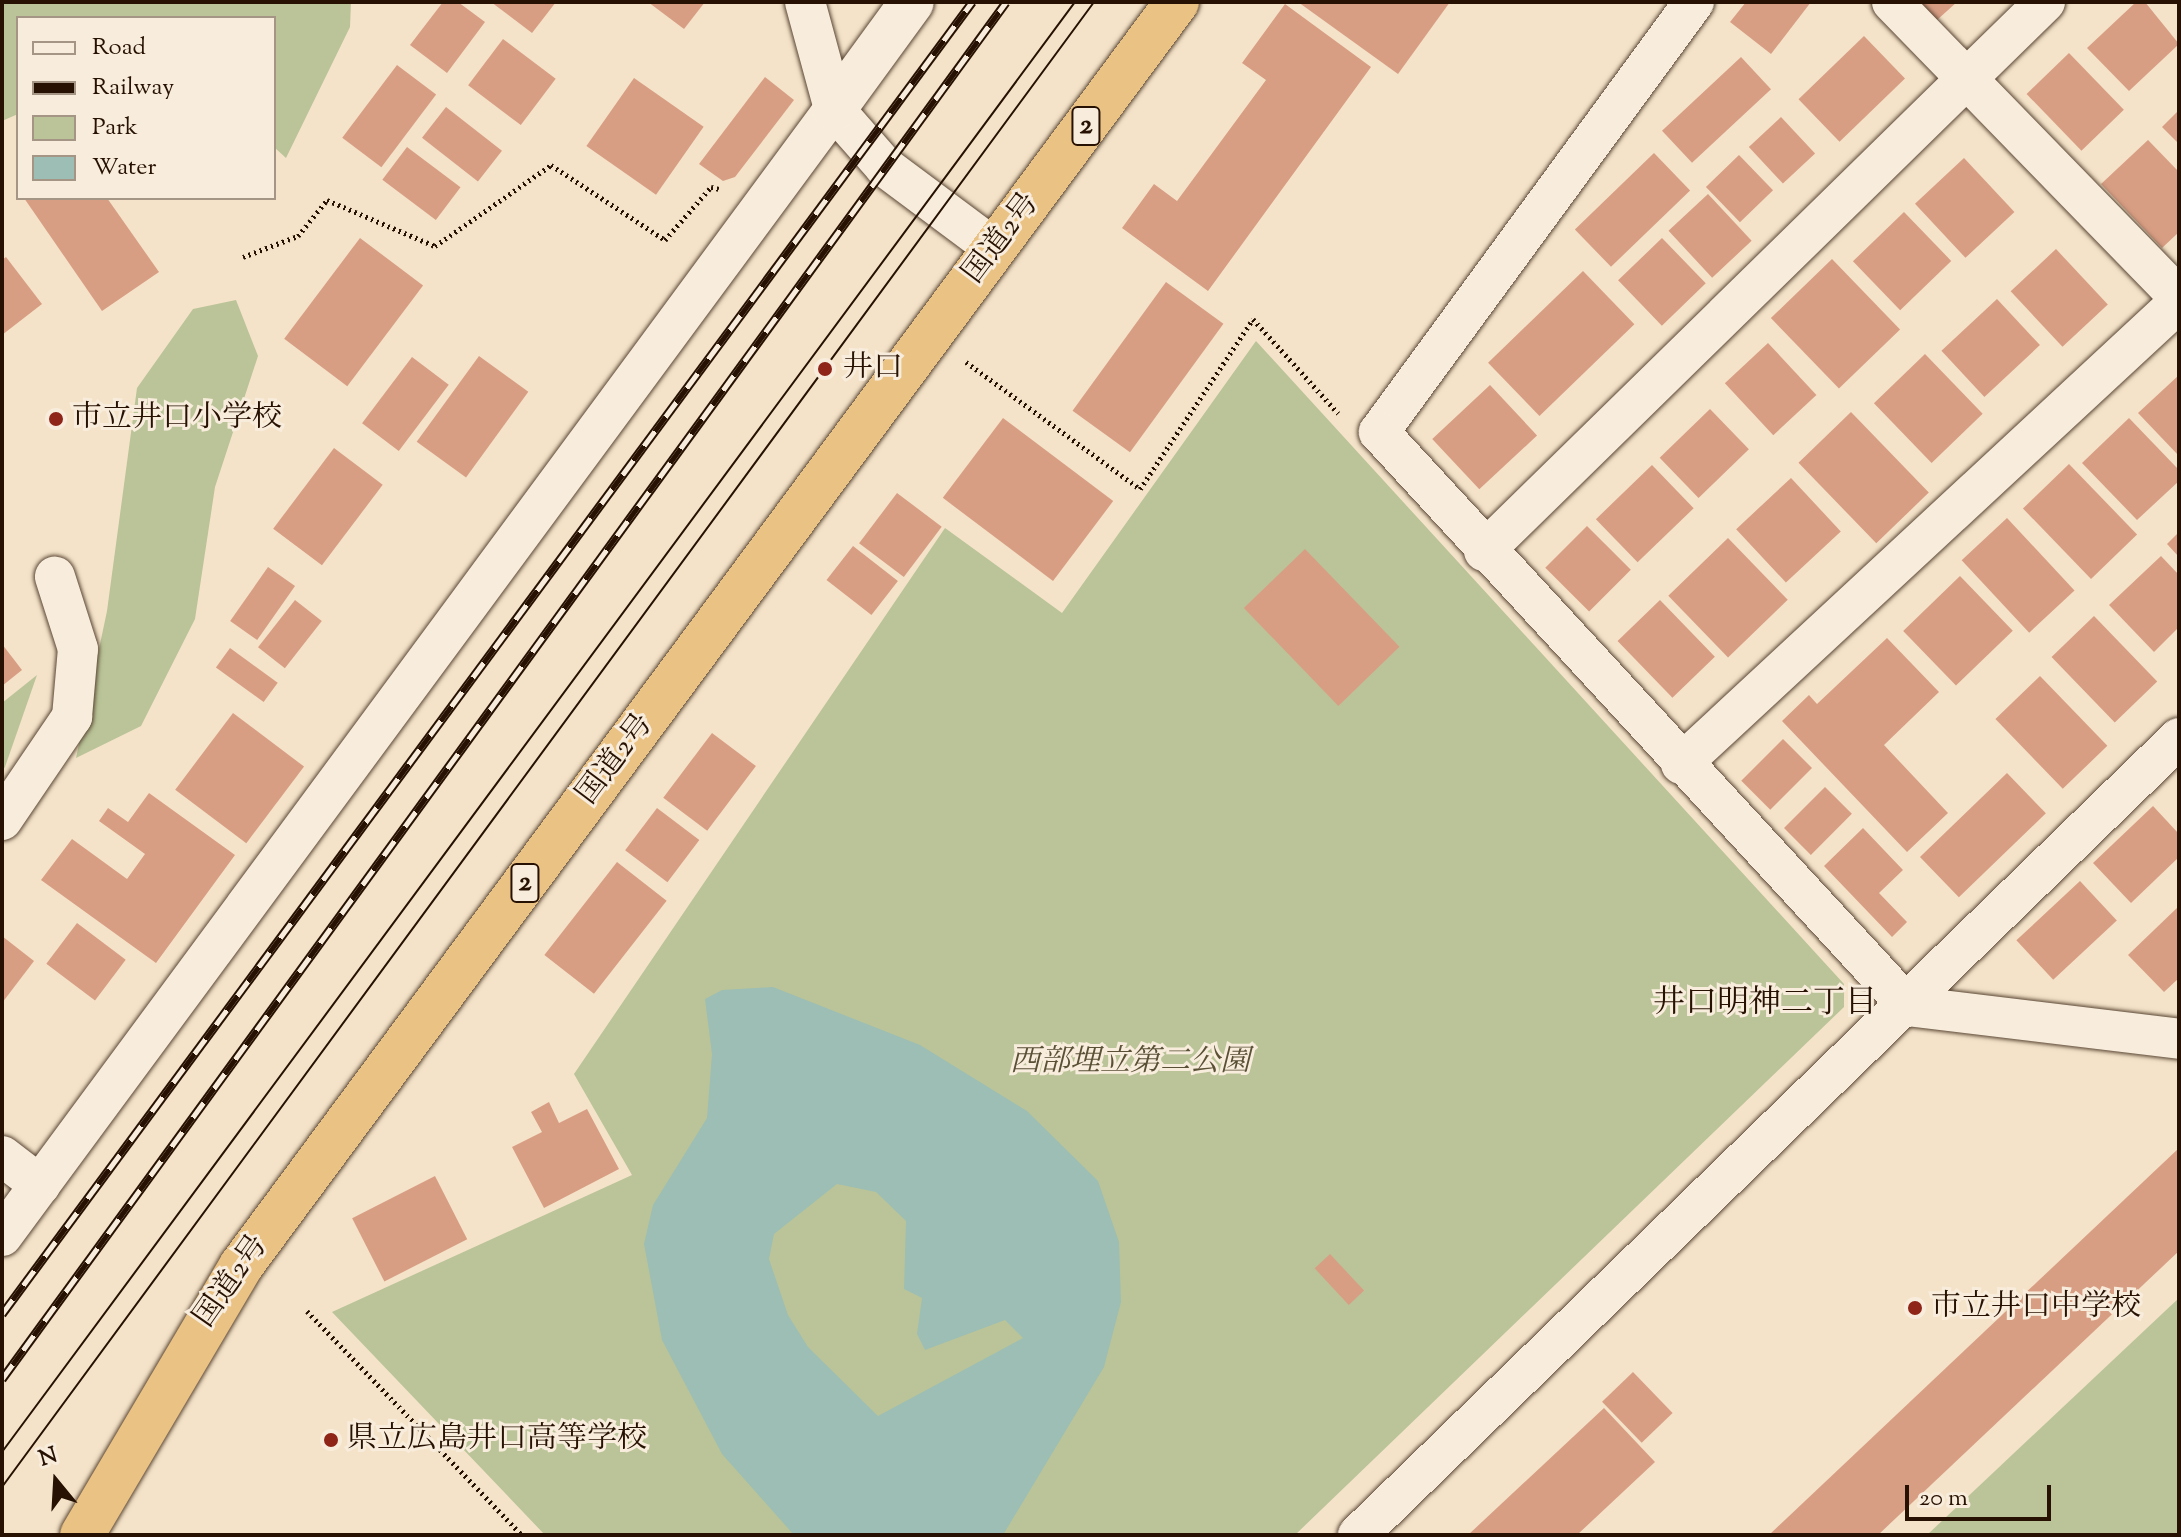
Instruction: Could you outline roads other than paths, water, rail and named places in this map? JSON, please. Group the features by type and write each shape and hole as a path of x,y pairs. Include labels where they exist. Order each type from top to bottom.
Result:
{"highway":[{"name":"国道2号","path":"82,1535 127,1461 176,1366 241,1266 1177,2"}],"street":[{"path":"805,2 834,109 885,167 995,249"},
{"path":"2,1236 912,2"},
{"path":"1694,2 1379,432 1484,551 1908,1006 2179,1039"},
{"path":"1681,764 2179,299 1892,2"},
{"path":"1484,551 2045,2"},
{"path":"2,820 72,717 78,649 55,577"},
{"path":"1358,1535 1908,1006 2179,738"},
{"path":"2,1156 40,1185"},
{"path":"89,1535 127,1461"}],"water":[{"path":"773,987 920,1045 1027,1111 1098,1181 1119,1242 1121,1302 1104,1367 1003,1535 794,1535 722,1454 662,1340 644,1244 653,1205 707,1118 712,1054 705,999 722,990","holes":["837,1184 876,1192 906,1221 904,1289 922,1298 917,1334 925,1350 1005,1320 1023,1338 878,1416 808,1347 788,1315 769,1259 774,1234"]}],"tram line":[{"path":"2,1452 1075,2"},
{"path":"2,1487 1094,2"}],"railway":[{"path":"2,1314 972,2"},
{"path":"2,1379 1006,2"}],"place":[{"name":"井口","path":"825,369"},
{"name":"市立井口小学校","path":"56,419"},
{"name":"市立井口中学校","path":"1915,1308"},
{"name":"県立広島井口高等学校","path":"331,1440"}],"district":[{"name":"井口明神二丁目","path":"1765,1004"}],"park label":[{"name":"西部埋立第二公園","path":"1130,1063"}]}
